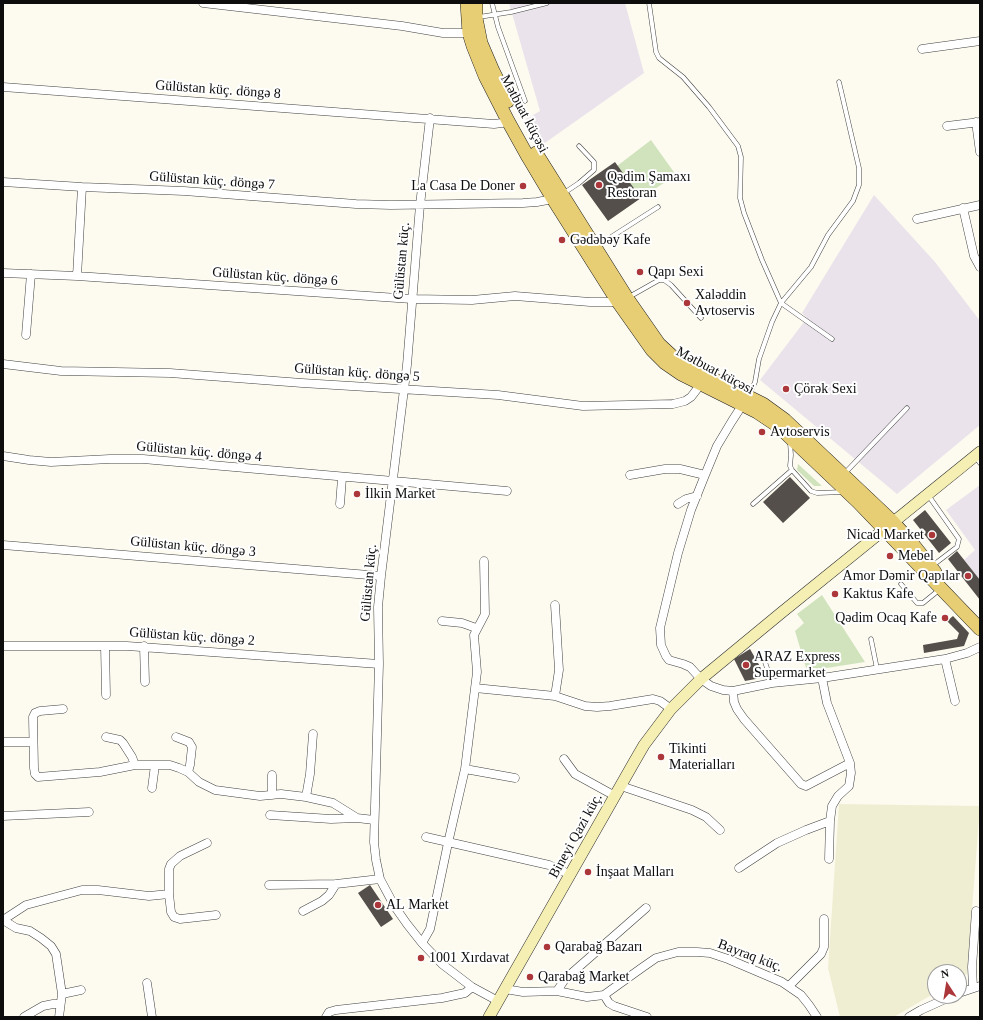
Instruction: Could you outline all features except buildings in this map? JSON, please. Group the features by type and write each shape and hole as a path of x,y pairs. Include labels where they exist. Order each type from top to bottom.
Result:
{"main road":[{"name":"Mətbuat küçəsi","path":"466,3 474,32 481,43 512,119 536,153 557,196 652,350 665,363 701,384 745,400 763,404 785,420 844,474 940,589 980,628"},
{"name":"Mətbuat küçəsi","path":"474,32 476,3"},
{"name":"Mətbuat küçəsi","path":"622,300 659,344 672,356 745,400 788,435 847,492 888,526 931,567 980,628"},
{"name":"Bineyi Qazi küç.","path":"489,1017 644,745 671,709 701,679 888,526 978,457"}],"street":[{"path":"203,3 402,26 443,33 474,32"},
{"path":"922,49 980,41"},
{"name":"Gülüstan küç. döngə 8","path":"3,87 494,124 512,119"},
{"name":"Gülüstan küç.","path":"430,118 420,205 404,389 378,607 379,664 374,820 376,860 380,879 395,907 422,943 442,964 472,987 498,1002"},
{"path":"947,126 978,122 980,152"},
{"name":"Gülüstan küç. döngə 7","path":"3,182 184,191 356,204 420,205 537,202 557,196"},
{"path":"77,276 82,187"},
{"path":"917,219 980,205"},
{"path":"963,208 974,256 980,266"},
{"name":"Gülüstan küç. döngə 6","path":"3,273 77,276 412,299 472,300 515,296 545,299 622,300"},
{"path":"26,334 31,274"},
{"name":"Gülüstan küç. döngə 5","path":"3,364 61,371 170,373 498,395 583,406 673,404 685,401 692,397 701,384"},
{"path":"745,400 717,446 697,496 678,553 662,614 659,634 661,645 666,656 670,660 690,667 701,679 711,686 723,690 733,691 945,659 968,653 980,647"},
{"name":"Gülüstan küç. döngə 4","path":"3,456 51,462 110,459 144,460 507,491"},
{"path":"630,475 665,469 680,469 705,475"},
{"path":"340,504 342,478"},
{"path":"678,504 686,498 697,496"},
{"name":"Gülüstan küç. döngə 3","path":"3,545 381,576"},
{"path":"422,943 430,930 465,769 477,672 474,641 476,628 485,614 484,561"},
{"path":"555,606 559,670 555,696"},
{"path":"442,621 462,623 476,628"},
{"name":"Gülüstan küç. döngə 2","path":"3,646 144,646 379,664"},
{"path":"105,646 106,695"},
{"path":"144,646 144,682"},
{"path":"945,659 955,701"},
{"path":"822,678 826,702 850,763 851,774 849,786 834,801 832,806 829,859"},
{"path":"475,688 555,696 585,706 597,707 653,699 660,701 671,709"},
{"path":"733,691 734,702 744,719 801,784 806,786 850,763"},
{"path":"63,709 40,711 35,713 33,717 34,768 35,774 38,776 100,772 135,765 170,766 188,772 199,782 215,790 260,796 291,794 306,796 333,803 357,818"},
{"path":"306,796 310,774 313,734"},
{"path":"106,737 123,742 135,765"},
{"path":"176,737 190,742 192,747 188,772"},
{"path":"3,742 33,742"},
{"path":"564,759 575,774 618,791 692,810 706,817 720,830"},
{"path":"152,788 155,765"},
{"path":"465,769 515,778"},
{"path":"272,775 272,795"},
{"path":"3,816 89,812"},
{"path":"270,815 374,820"},
{"path":"739,868 777,843 830,821"},
{"path":"426,837 549,865 571,875"},
{"path":"207,843 180,856 171,864 169,869 171,912 174,917 180,919 216,915"},
{"path":"270,885 336,884 380,879"},
{"path":"303,911 322,901 329,895 336,884"},
{"path":"58,1017 62,994 56,954 51,946 30,931 16,928 3,920 26,905 82,890 98,890 149,896 169,894"},
{"path":"557,991 564,979 646,908"},
{"path":"976,911 972,967 976,987"},
{"path":"789,986 821,954 824,947 824,919"},
{"name":"Bayraq küç.","path":"604,995 656,958 678,952 710,953 728,959 789,986 801,995 817,1017"},
{"path":"147,983 152,1017"},
{"path":"326,1017 329,1012 336,1010 442,998 465,993 472,987"},
{"path":"505,989 523,992 557,991 587,997 604,995 614,1006 647,1017"},
{"path":"62,994 81,990"},
{"path":"24,1017 43,1006 60,1004"},
{"path":"909,1017 934,1004"}],"lane":[{"path":"492,3 498,28 524,101"},
{"path":"476,18 547,3"},
{"path":"649,3 656,52 659,58 683,77 709,107 738,146 741,157 740,198 744,214 781,303 832,339"},
{"path":"745,400 755,382 759,359 772,322 781,303 811,267 828,235 853,201 859,185 859,168 839,82"},
{"path":"557,196 579,183 594,170 594,162 579,146"},
{"path":"591,250 658,207"},
{"path":"622,300 659,280 664,280 671,285 701,318"},
{"path":"844,474 907,408"},
{"path":"788,435 791,449 790,466 811,491 817,493 847,492"},
{"path":"753,504 792,470"},
{"path":"928,494 959,539 957,546 931,567"},
{"path":"901,584 917,603 923,603 940,589"},
{"path":"871,639 877,670"},
{"path":"765,662 772,684"}],"shaded area":[{"path":"509,3 625,3 644,73 542,145 526,119 540,111"},
{"path":"874,195 935,262 980,321 980,425 897,494 760,380 807,318 802,313"},
{"path":"980,485 980,580 964,560 975,550 946,510"},
{"path":"839,804 980,806 967,974 967,964 927,964 927,998 894,1017 840,1017 828,968"}],"green space":[{"path":"651,140 676,175 641,198 617,166"},
{"path":"798,464 822,486 814,486 797,470"},
{"path":"822,595 865,662 807,671 795,631 804,623 797,614"}],"place":[{"name":"Qədim Şamaxı Restoran","path":"599,185"},
{"name":"La Casa De Doner","path":"523,186"},
{"name":"Gədəbəy Kafe","path":"562,240"},
{"name":"Qapı Sexi","path":"640,272"},
{"name":"Xaləddin Avtoservis","path":"687,303"},
{"name":"Çörək Sexi","path":"786,389"},
{"name":"Avtoservis","path":"762,432"},
{"name":"İlkin Market","path":"357,494"},
{"name":"Nicad Market","path":"932,535"},
{"name":"Mebel","path":"890,556"},
{"name":"Amor Dəmir Qapılar","path":"968,576"},
{"name":"Kaktus Kafe","path":"835,594"},
{"name":"Qədim Ocaq Kafe","path":"945,618"},
{"name":"ARAZ Express Supermarket","path":"746,665"},
{"name":"Tikinti Materialları","path":"661,757"},
{"name":"İnşaat Malları","path":"588,872"},
{"name":"AL Market","path":"378,905"},
{"name":"Qarabağ Bazarı","path":"547,947"},
{"name":"1001 Xırdavat","path":"421,958"},
{"name":"Qarabağ Market","path":"530,977"}]}
